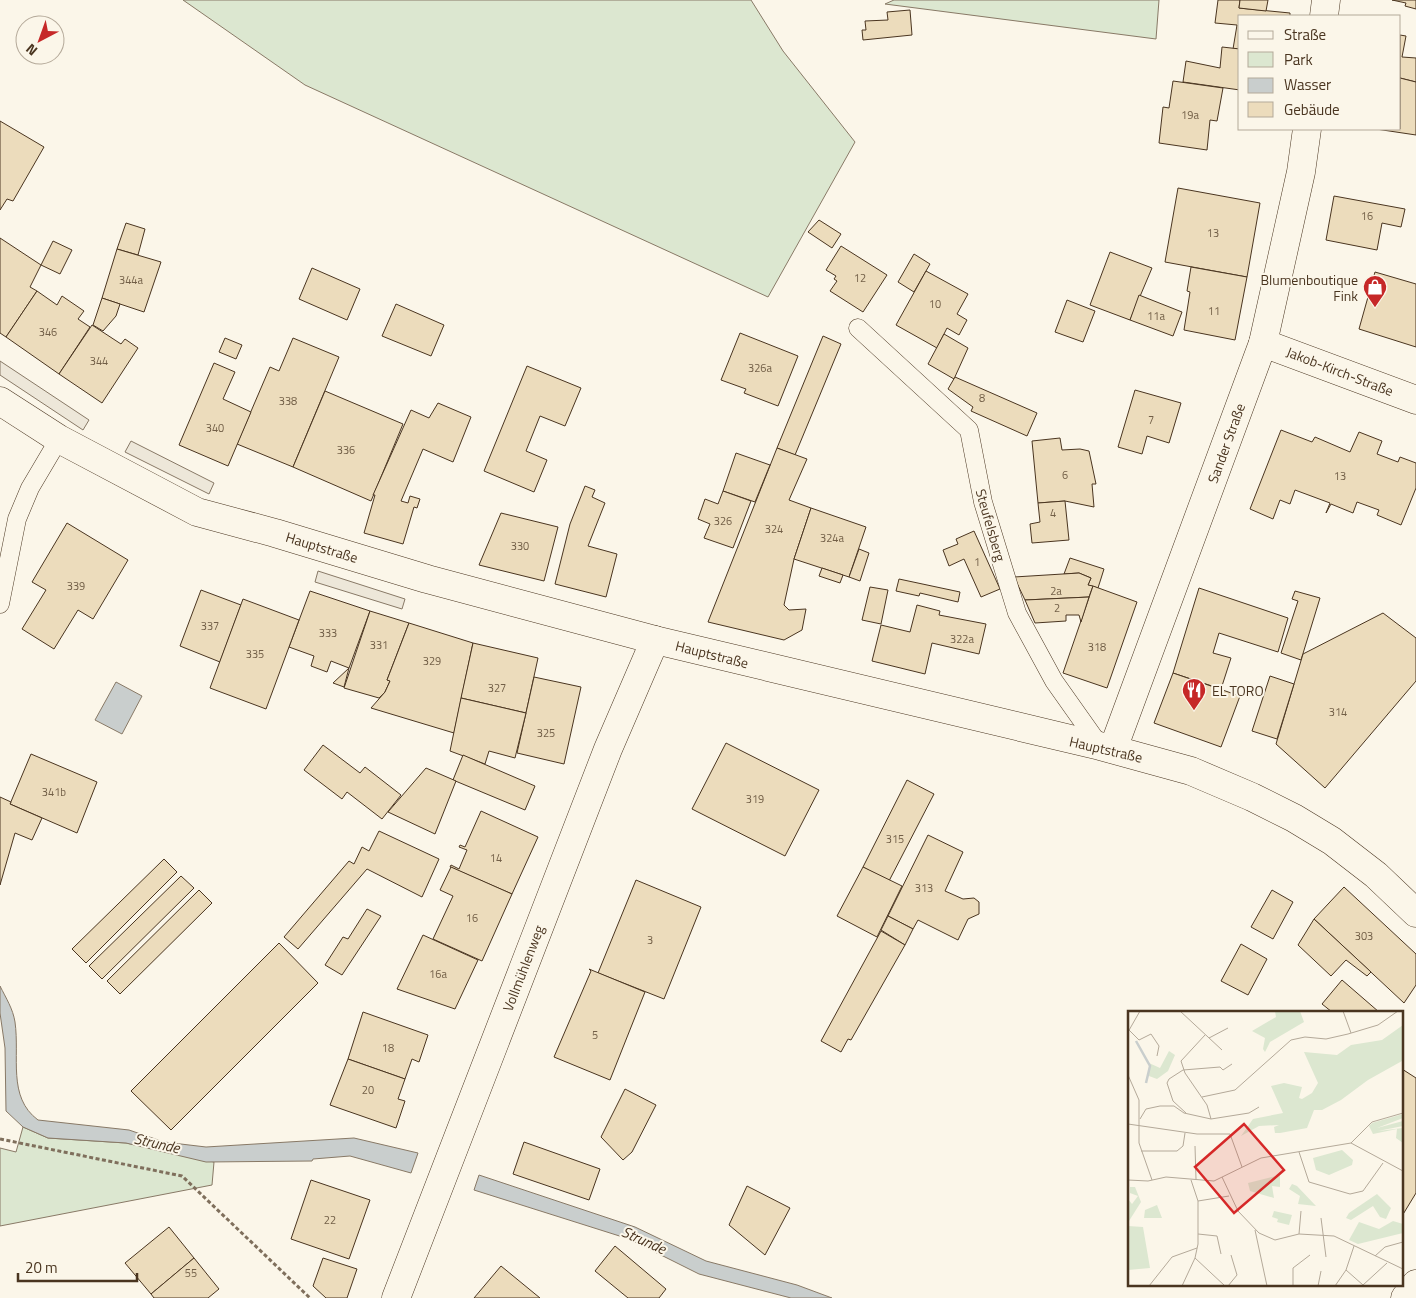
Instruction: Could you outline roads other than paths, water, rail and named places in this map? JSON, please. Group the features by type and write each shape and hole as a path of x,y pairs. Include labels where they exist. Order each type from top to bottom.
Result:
{"main road":[{"path":"1324,15 1326,0"},
{"name":"Sander Straße","path":"1106,747 1263,343 1301,172 1307,130"},
{"name":"Jakob-Kirch-Straße","path":"1263,343 1416,400"},
{"name":"Hauptstraße","path":"0,401 59,439 197,512 276,533 426,579 655,640 1106,747 1190,771 1294,818 1332,841 1376,875 1416,913"},
{"name":"Vollmühlenweg","path":"396,1298 608,748 655,640"},
{"path":"1405,1298 1416,1284"}],"lane":[{"name":"Steufelsberg","path":"858,328 969,430 983,502 1017,613 1054,681 1106,747"},
{"path":"0,604 17,519 30,488 59,439"}],"water":[{"path":"116,682 142,696 122,734 95,720"},
{"name":"Strunde","path":"0,986 11,1008 15,1022 18,1088 28,1111 38,1120 129,1130 164,1142 206,1147 354,1138 418,1153 411,1173 350,1156 313,1159 312,1161 206,1162 126,1143 48,1138 23,1127 6,1111 5,1048 0,1013"},
{"name":"Strunde","path":"479,1175 635,1227 706,1261 797,1285 832,1298 791,1298 699,1274 629,1239 474,1190"}],"place":[{"name":"Blumenboutique Fink","path":"1375,308"},
{"name":"EL TORO","path":"1194,711"}]}
